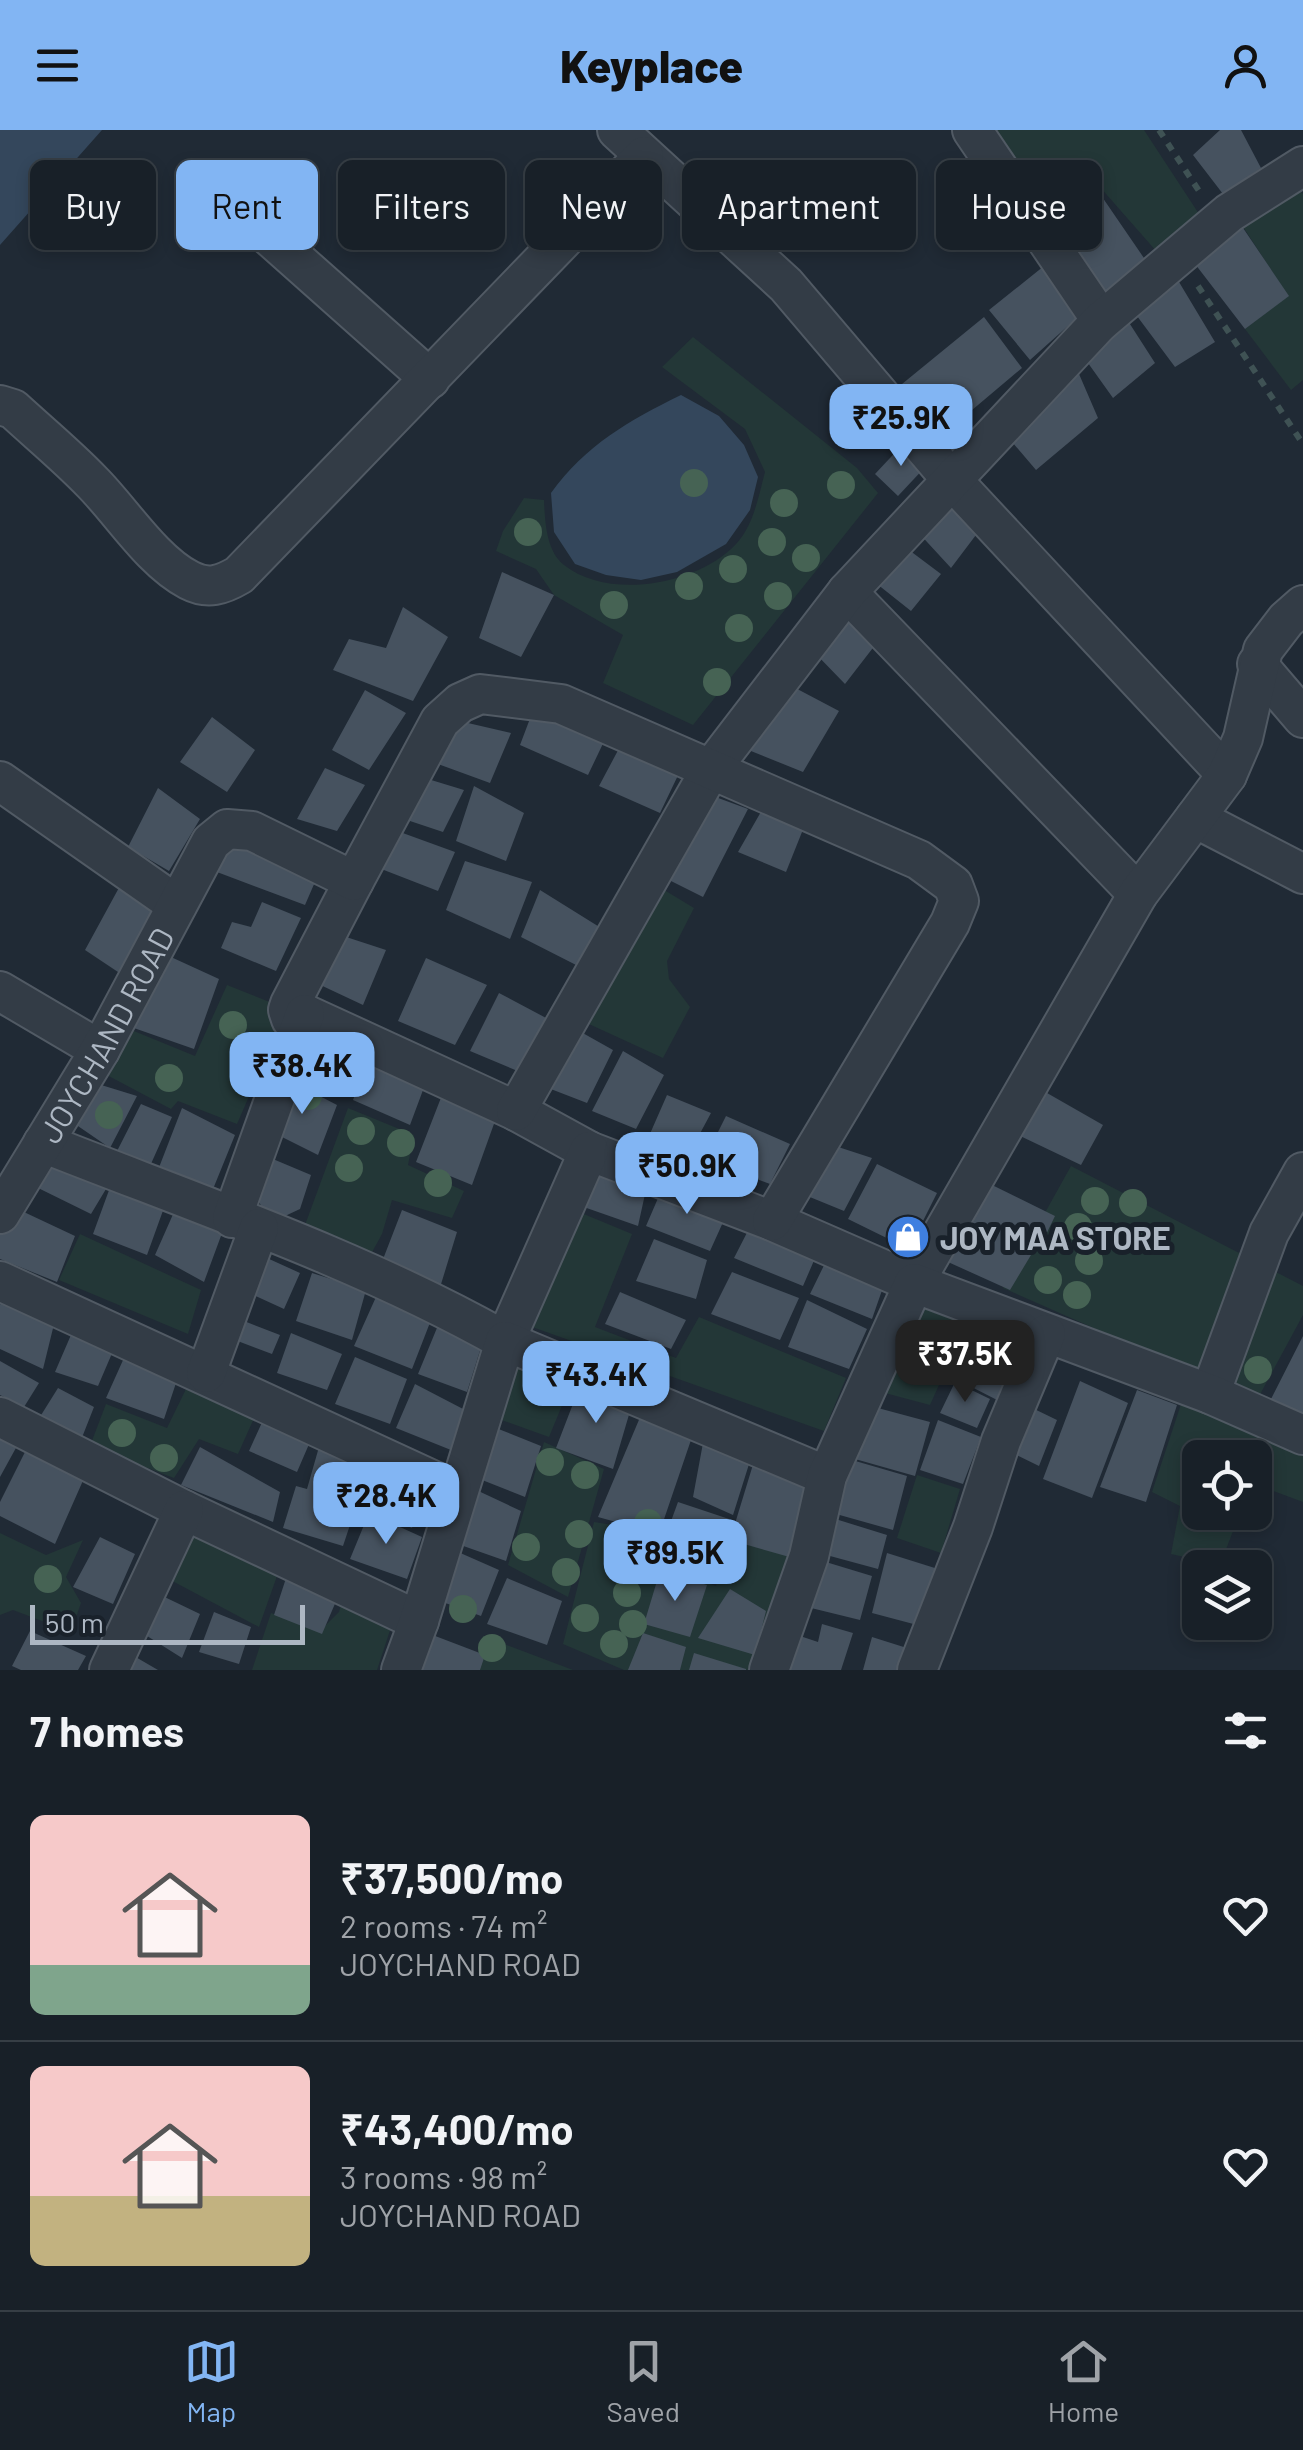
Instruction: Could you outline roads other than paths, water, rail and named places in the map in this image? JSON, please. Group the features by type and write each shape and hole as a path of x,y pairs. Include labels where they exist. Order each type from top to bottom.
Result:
{"street":[{"path":"617,130 786,285 951,480 1227,775"},
{"path":"972,130 1099,324"},
{"path":"0,405 13,409 92,481 165,562 190,580 210,586 226,583 430,379 644,156"},
{"path":"516,1111 711,769 847,592 1099,324 1219,222 1303,166"},
{"path":"286,250 430,379"},
{"path":"847,592 1138,894"},
{"path":"769,1670 808,1556 827,1476 914,1282 1138,894 1227,775 1251,708 1257,664 1274,634 1303,605"},
{"path":"1257,664 1303,718"},
{"path":"772,1221 950,923 960,900 953,885 919,860 561,704 480,694 460,703 440,721 288,1010 516,1111 589,1151 772,1221 1046,1334 1210,1394 1303,1436"},
{"path":"0,781 177,905"},
{"path":"1195,818 1303,874"},
{"name":"JOYCHAND ROAD","path":"0,1214 100,1050 212,842 227,829 252,830 354,881"},
{"path":"0,991 100,1050"},
{"path":"206,1373 298,1017"},
{"path":"43,1143 445,1307 504,1341 827,1476"},
{"path":"401,1670 504,1341 589,1151"},
{"path":"1210,1394 1269,1233 1303,1172"},
{"path":"0,1281 456,1491"},
{"path":"917,1670 1001,1441 1046,1334"},
{"path":"0,1417 184,1510 419,1621"},
{"path":"109,1670 184,1510"}],"water":[{"path":"0,130 102,130 75,160 30,160 30,211 0,245"},
{"path":"681,395 719,416 744,445 758,477 750,510 726,544 677,572 641,580 606,575 575,564 554,532 551,493 579,461 609,436"}],"place":[{"name":"JOY MAA STORE","path":"908,1237"}]}
